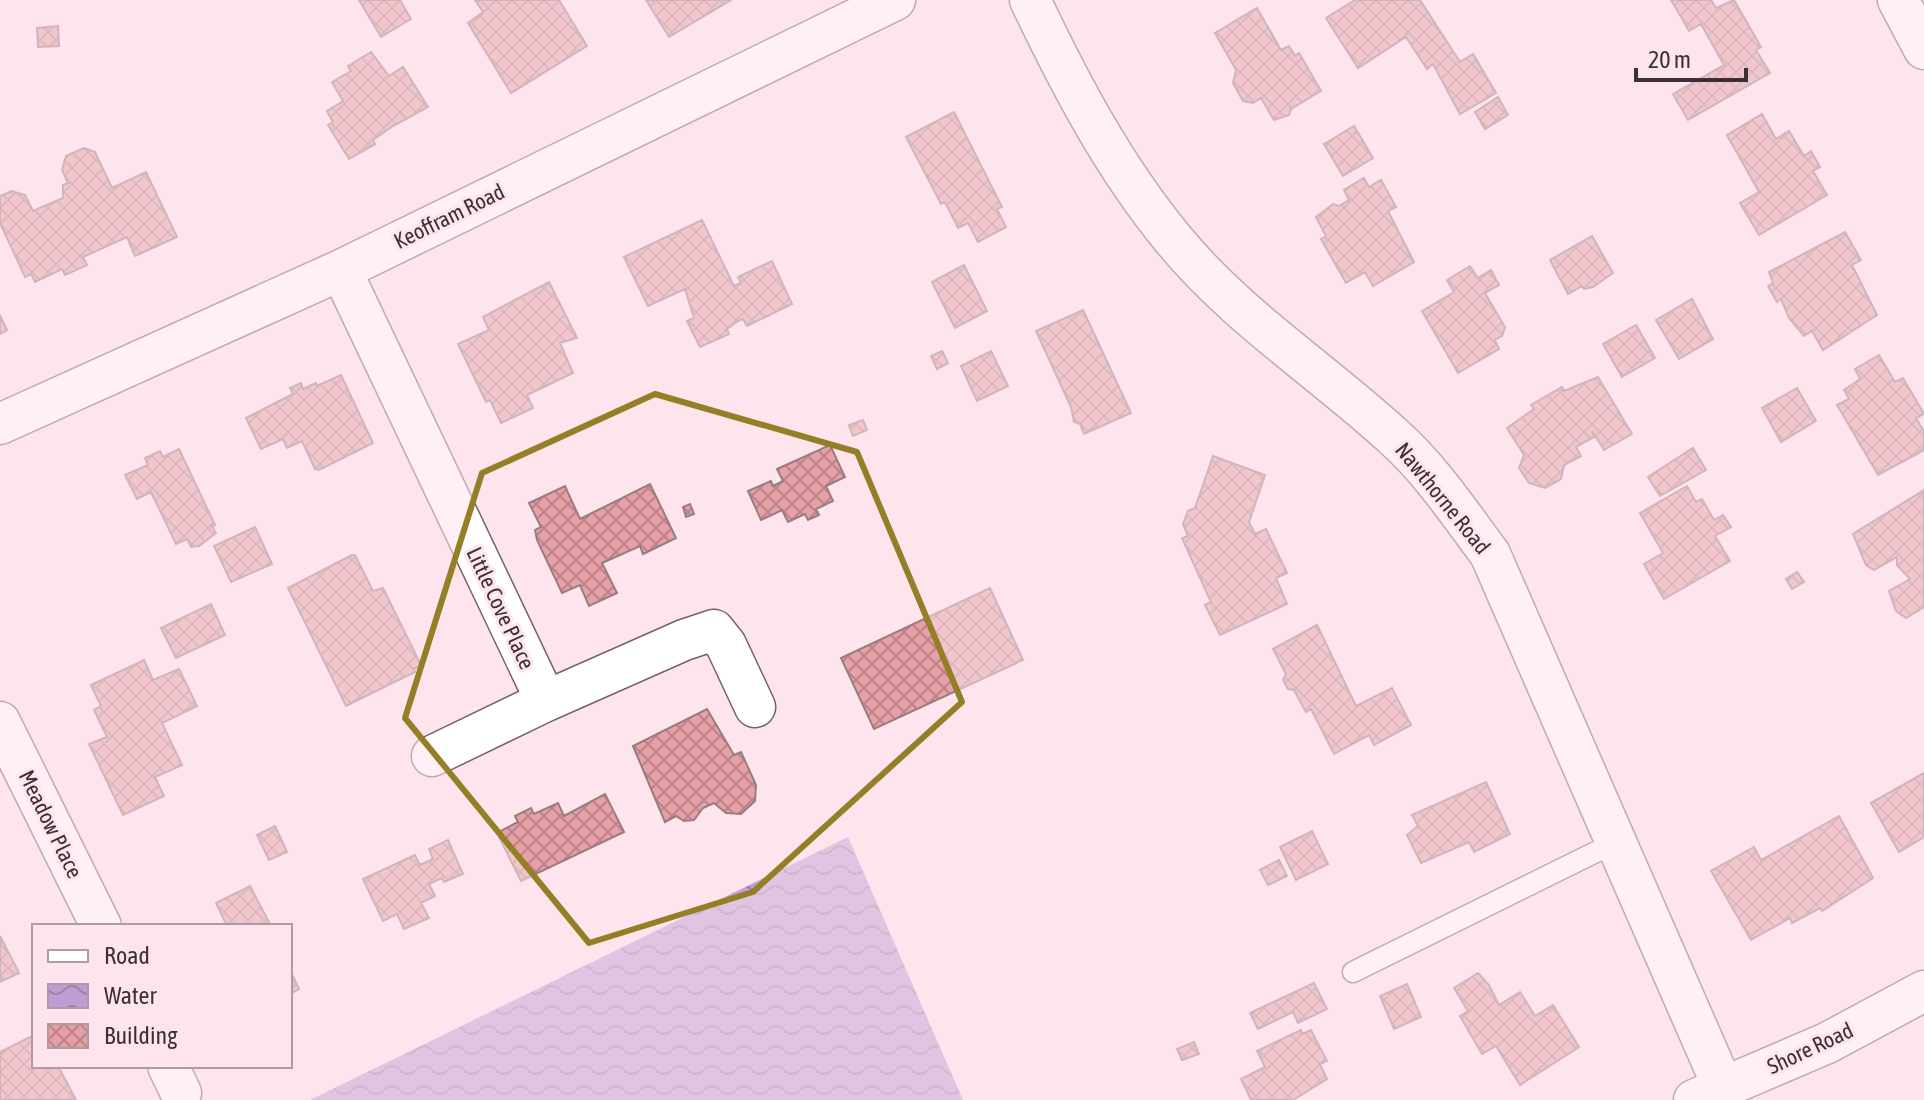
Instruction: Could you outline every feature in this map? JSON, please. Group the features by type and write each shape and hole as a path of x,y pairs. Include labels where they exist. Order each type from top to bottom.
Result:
{"street":[{"name":"Keoffram Road","path":"0,424 341,270 895,0"},
{"name":"Nawthorne Road","path":"1030,0 1076,95 1126,175 1173,240 1228,297 1396,438 1449,499 1490,554 1514,602 1614,843 1708,1093"},
{"path":"1898,0 1924,49"},
{"name":"Little Cove Place","path":"341,270 546,701"},
{"path":"432,756 546,701 684,640 714,630 726,645 755,707"},
{"name":"Meadow Place","path":"0,722 100,924"},
{"name":"Shore Road","path":"1708,1093 1827,1043 1924,991"}],"lane":[{"path":"1353,972 1614,843"}],"highlighted area":[{"path":"655,394 857,452 962,702 753,892 589,943 405,718 482,473"}],"water":[{"path":"848,837 963,1100 310,1100"}],"building":[{"path":"359,0 400,0 411,19 381,37"},
{"path":"475,0 559,0 587,46 511,93 468,23 483,12"},
{"path":"646,0 731,0 669,37"},
{"path":"1355,0 1420,0 1460,62 1473,54 1496,93 1460,114 1433,64 1427,69 1406,37 1358,68 1326,18"},
{"path":"1671,0 1711,0 1716,8 1734,0 1761,47 1756,50 1770,73 1688,120 1673,94 1724,65 1701,24 1689,31"},
{"path":"1257,8 1281,50 1289,46 1295,56 1299,53 1321,91 1291,109 1289,115 1274,120 1261,98 1253,103 1243,101 1233,83 1236,70 1215,33"},
{"path":"58,26 59,46 38,47 37,28"},
{"path":"371,52 389,76 403,67 428,107 393,126 373,140 375,144 349,159 328,125 333,122 327,111 343,101 332,82 351,71 348,66"},
{"path":"1498,97 1508,115 1485,129 1475,112"},
{"path":"954,112 1002,207 997,209 1006,227 978,242 968,223 958,228 945,202 941,204 906,137"},
{"path":"1762,114 1776,139 1789,131 1804,156 1811,151 1820,167 1813,171 1827,195 1759,235 1740,203 1759,192 1727,135"},
{"path":"1354,126 1373,158 1343,176 1324,144"},
{"path":"84,148 95,152 112,188 146,172 177,237 135,256 127,237 83,257 87,265 65,275 62,269 35,282 31,274 25,277 0,223 0,196 12,191 25,195 33,211 63,198 63,185 68,183 62,170 66,156"},
{"path":"1364,178 1369,187 1381,180 1396,207 1388,211 1414,262 1373,286 1365,272 1346,283 1321,239 1326,236 1316,217 1333,204 1339,206 1349,200 1344,190"},
{"path":"702,220 734,286 741,283 738,277 772,261 792,304 747,326 743,319 738,321 727,329 729,334 700,347 687,321 694,318 685,289 648,306 624,257"},
{"path":"1845,232 1861,260 1852,265 1877,315 1823,350 1812,331 1804,336 1789,318 1781,299 1777,302 1768,286 1773,283 1769,272"},
{"path":"1592,236 1613,273 1593,287 1584,289 1582,286 1568,294 1550,260"},
{"path":"964,265 987,311 955,328 932,282"},
{"path":"1470,266 1478,278 1491,270 1499,285 1485,293 1505,327 1502,336 1495,340 1499,349 1458,373 1422,311 1454,292 1447,280"},
{"path":"549,282 577,338 560,343 573,373 527,395 533,408 501,423 490,400 486,402 458,344 489,330 483,317"},
{"path":"1692,299 1713,339 1679,359 1656,320"},
{"path":"1083,310 1131,413 1084,434 1080,424 1074,422 1071,407 1036,331"},
{"path":"0,315 7,330 0,334"},
{"path":"1636,325 1655,358 1622,377 1603,344"},
{"path":"942,351 948,363 937,369 931,356"},
{"path":"991,351 1008,386 977,401 961,366"},
{"path":"1879,355 1895,382 1903,378 1924,414 1916,418 1924,432 1924,450 1878,475 1837,405 1849,399 1844,390 1860,379 1855,369"},
{"path":"341,375 373,443 319,470 315,469 302,441 287,448 283,439 261,449 246,418 293,394 290,388 301,383 303,389"},
{"path":"1598,377 1632,434 1604,450 1592,431 1594,437 1576,447 1581,456 1564,465 1561,479 1545,488 1529,483 1519,468 1524,455 1507,428 1534,409 1531,405 1562,387 1564,391"},
{"path":"1797,388 1816,421 1781,442 1762,408"},
{"path":"863,420 867,430 853,436 849,425"},
{"path":"830,445 845,477 826,486 833,501 816,509 819,515 808,520 805,514 788,522 782,510 761,520 748,491 771,481 773,486 783,481 777,469"},
{"path":"1693,448 1706,470 1660,496 1648,477"},
{"path":"179,449 215,525 212,526 216,533 199,546 191,547 187,539 176,544 151,492 137,499 125,475 148,465 145,458 160,451 163,457"},
{"path":"1213,456 1265,475 1249,522 1255,534 1266,529 1287,573 1276,578 1287,604 1220,635 1205,605 1211,602 1182,538 1188,536 1183,524 1188,511 1195,508"},
{"path":"650,484 676,538 643,554 640,546 602,563 617,593 589,606 580,585 562,593 537,540 535,530 541,527 529,503 565,486 580,519"},
{"path":"1687,486 1696,502 1702,499 1714,520 1723,515 1731,527 1715,536 1730,561 1664,599 1644,564 1663,553 1640,513"},
{"path":"1924,490 1924,607 1906,618 1896,611 1889,591 1910,579 1897,565 1897,557 1874,570 1866,565 1853,534"},
{"path":"690,504 694,514 686,517 683,507"},
{"path":"255,527 272,564 231,582 214,546"},
{"path":"355,555 373,591 383,588 421,665 414,669 415,672 346,706 288,588"},
{"path":"1797,572 1804,582 1792,589 1786,579"},
{"path":"990,588 1023,660 874,729 841,658"},
{"path":"211,604 225,635 176,658 161,628"},
{"path":"1317,625 1356,706 1392,688 1411,725 1374,745 1369,735 1334,754 1311,709 1306,712 1294,690 1288,689 1283,680 1286,674 1273,649"},
{"path":"144,660 153,680 179,669 197,706 162,723 182,765 155,777 164,796 123,815 89,744 107,737 94,710 101,706 91,685"},
{"path":"707,709 734,755 741,752 756,785 755,801 741,814 726,813 714,803 703,808 694,820 684,821 676,816 665,822 633,746"},
{"path":"1924,773 1924,837 1899,852 1871,803"},
{"path":"1486,782 1510,834 1474,852 1469,842 1421,863 1407,835 1418,826 1412,815"},
{"path":"605,794 624,832 521,881 497,833 518,822 515,816 531,808 534,814 558,803 564,816"},
{"path":"1839,816 1873,878 1822,911 1820,908 1792,923 1790,918 1751,940 1711,871 1754,847 1761,860"},
{"path":"275,826 287,852 269,860 257,835"},
{"path":"1312,831 1328,864 1296,880 1280,847"},
{"path":"448,840 463,874 429,884 435,896 421,903 429,918 404,929 397,914 383,921 363,879 415,855 420,865 433,859 429,849"},
{"path":"1279,860 1287,876 1268,885 1260,870"},
{"path":"250,886 270,924 226,924 216,903"},
{"path":"0,936 19,973 0,982"},
{"path":"1478,973 1489,985 1499,1005 1520,992 1535,1016 1553,1005 1579,1047 1520,1085 1496,1046 1482,1054 1460,1016 1468,1011 1454,988"},
{"path":"292,974 299,989 292,993"},
{"path":"1314,983 1327,1009 1298,1023 1293,1012 1258,1029 1250,1013"},
{"path":"1407,984 1421,1017 1394,1029 1380,996"},
{"path":"1301,1030 1302,1034 1311,1030 1327,1061 1320,1064 1327,1079 1293,1100 1251,1100 1241,1079 1265,1067 1257,1051"},
{"path":"32,1036 32,1068 59,1068 76,1100 0,1100 0,1052"},
{"path":"1194,1042 1199,1054 1182,1060 1177,1049"}]}
